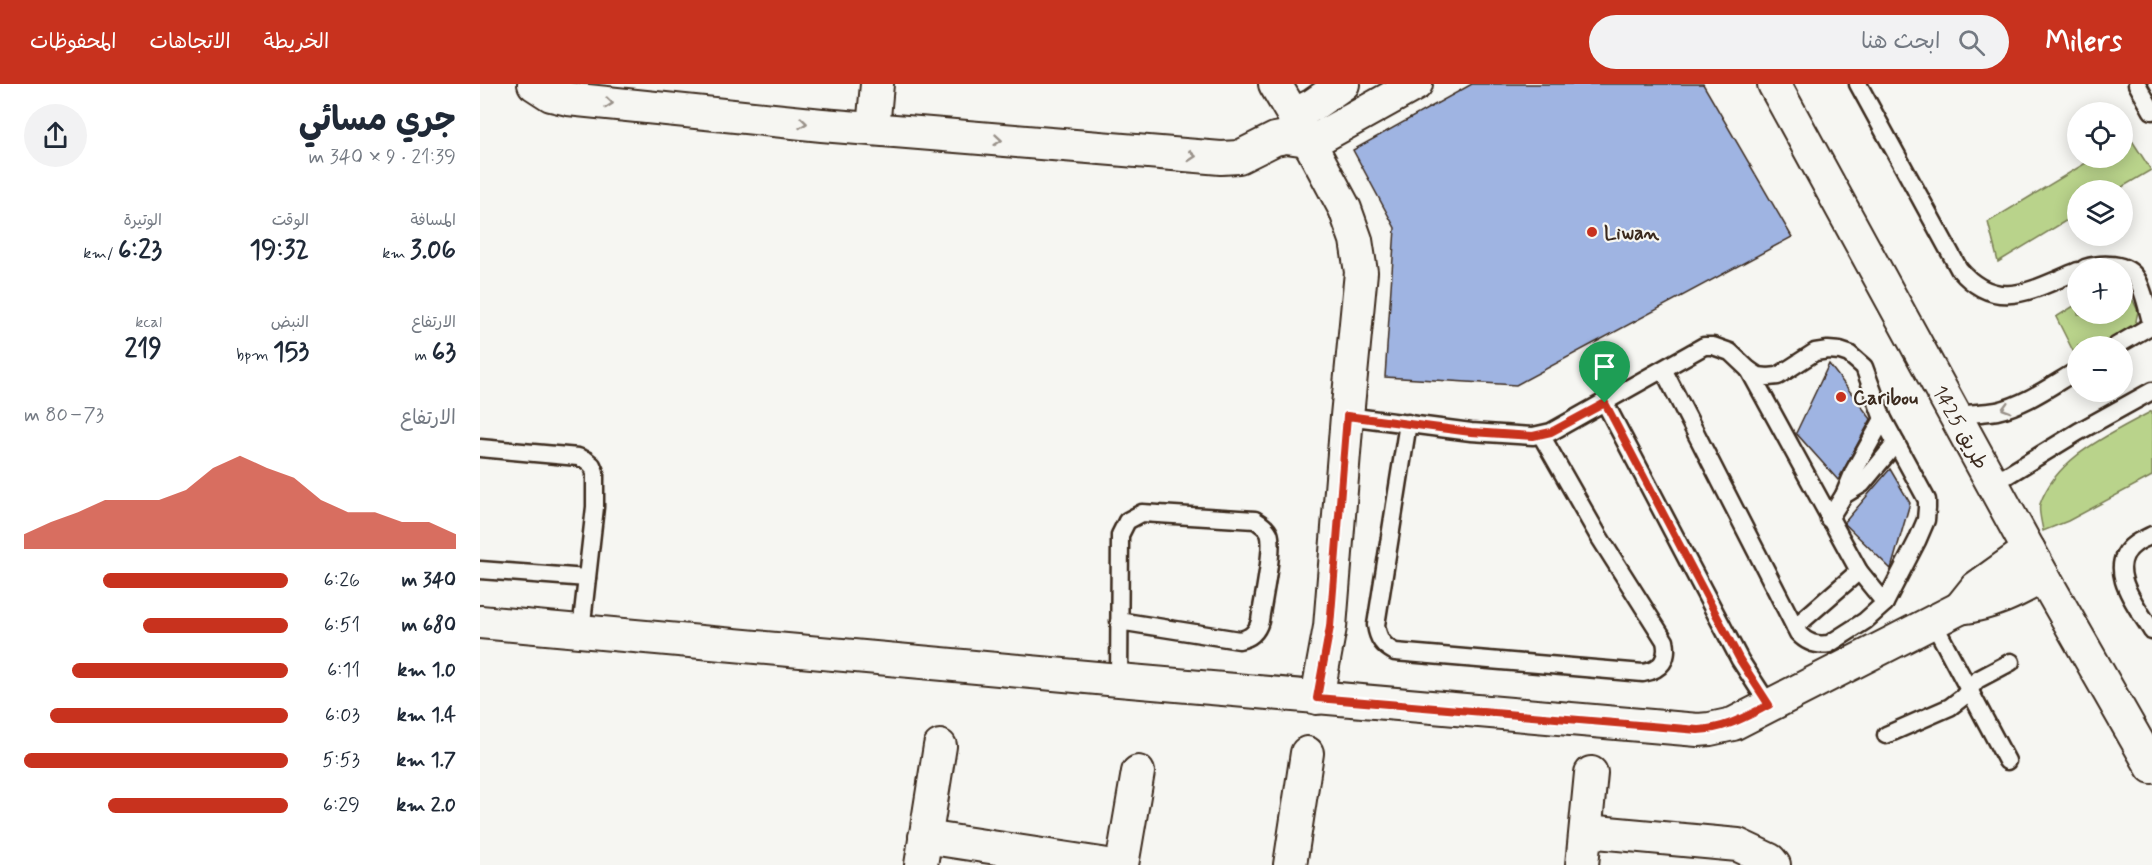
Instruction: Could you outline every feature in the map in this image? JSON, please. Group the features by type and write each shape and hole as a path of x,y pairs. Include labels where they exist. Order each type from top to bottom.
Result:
{"street":[{"path":"534,84 551,95 568,99 873,129 1221,158 1239,157 1275,139 1286,137 1300,128 1313,105 1343,84"},
{"path":"873,129 877,84"},
{"path":"1275,84 1345,209 1356,240 1362,272 1347,416 1330,627 1317,698"},
{"path":"1286,84 1318,84"},
{"path":"1300,128 1319,138 1416,84"},
{"name":"طريق 1425","path":"1774,84 1954,415 2152,767"},
{"path":"480,622 1698,730 1733,724 1947,615 2008,595 2036,563"},
{"path":"940,746 923,851 1108,865"},
{"path":"1290,865 1307,753"},
{"path":"1122,865 1138,772"},
{"path":"1582,865 1591,773"},
{"path":"1586,831 1738,845 1770,860 1774,865"}],"lane":[{"path":"1858,84 1959,269 1970,282 1985,291 2001,295 2017,295 2067,275"},
{"path":"2137,84 2152,111"},
{"path":"2133,275 2137,278 2152,325 2133,336"},
{"path":"1347,416 1471,432 1541,435 1605,403 1663,369 1704,346 1713,346 1730,352 1749,370 1758,375 1778,376 1815,352 1840,351 1857,360 1864,367 1883,419 1927,500 1926,520 1885,603 1865,621 1828,644 1808,642 1798,633 1663,369"},
{"path":"1749,370 1859,571 1885,603"},
{"path":"1954,415 1997,411 2017,405 2067,377"},
{"path":"1994,484 2078,432 2152,391"},
{"path":"1605,403 1740,660 1769,705"},
{"path":"1829,519 1883,419"},
{"path":"1408,423 1376,625 1377,634 1387,648 1395,652 1643,673 1657,669 1666,657 1665,641 1598,536 1541,435"},
{"path":"1844,495 1862,484 1896,443"},
{"path":"480,448 578,457 586,459 592,465 595,472 594,507 581,631"},
{"path":"1119,621 1239,640 1250,637 1260,621 1271,547 1269,534 1255,520 1142,513 1127,520 1119,535 1119,621 1119,680"},
{"path":"2151,626 2124,584 2122,573 2127,552 2134,544 2152,535"},
{"path":"480,570 587,578"},
{"path":"1795,627 1859,571"},
{"path":"1947,615 1969,690 2007,761"},
{"path":"1886,735 1950,707 1983,677 2011,662"}],"green space":[{"path":"2133,142 2151,170 2133,181 2067,180 2067,220 1998,262 1988,222 2077,168 2133,168"},
{"path":"2133,300 2138,311 2133,336 2067,336 2067,339 2056,317 2067,310 2067,324 2133,324"},
{"path":"2152,411 2152,476 2068,521 2043,531 2040,504 2048,487 2059,472 2087,448"}],"building":[{"name":"Liwan","path":"1472,84 1703,84 1792,237 1516,385 1385,377 1395,228 1353,150"},
{"path":"1829,364 1871,419 1838,480 1796,433"},
{"path":"1890,469 1910,503 1891,569 1844,523"}],"place":[{"name":"Liwan","path":"1592,232"},
{"name":"Caribou","path":"1841,397"}],"route":[{"path":"1605,403 1740,660 1769,705 1733,724 1698,730 1317,698 1330,627 1347,416 1471,432 1533,436 1551,432 1605,403"}]}
